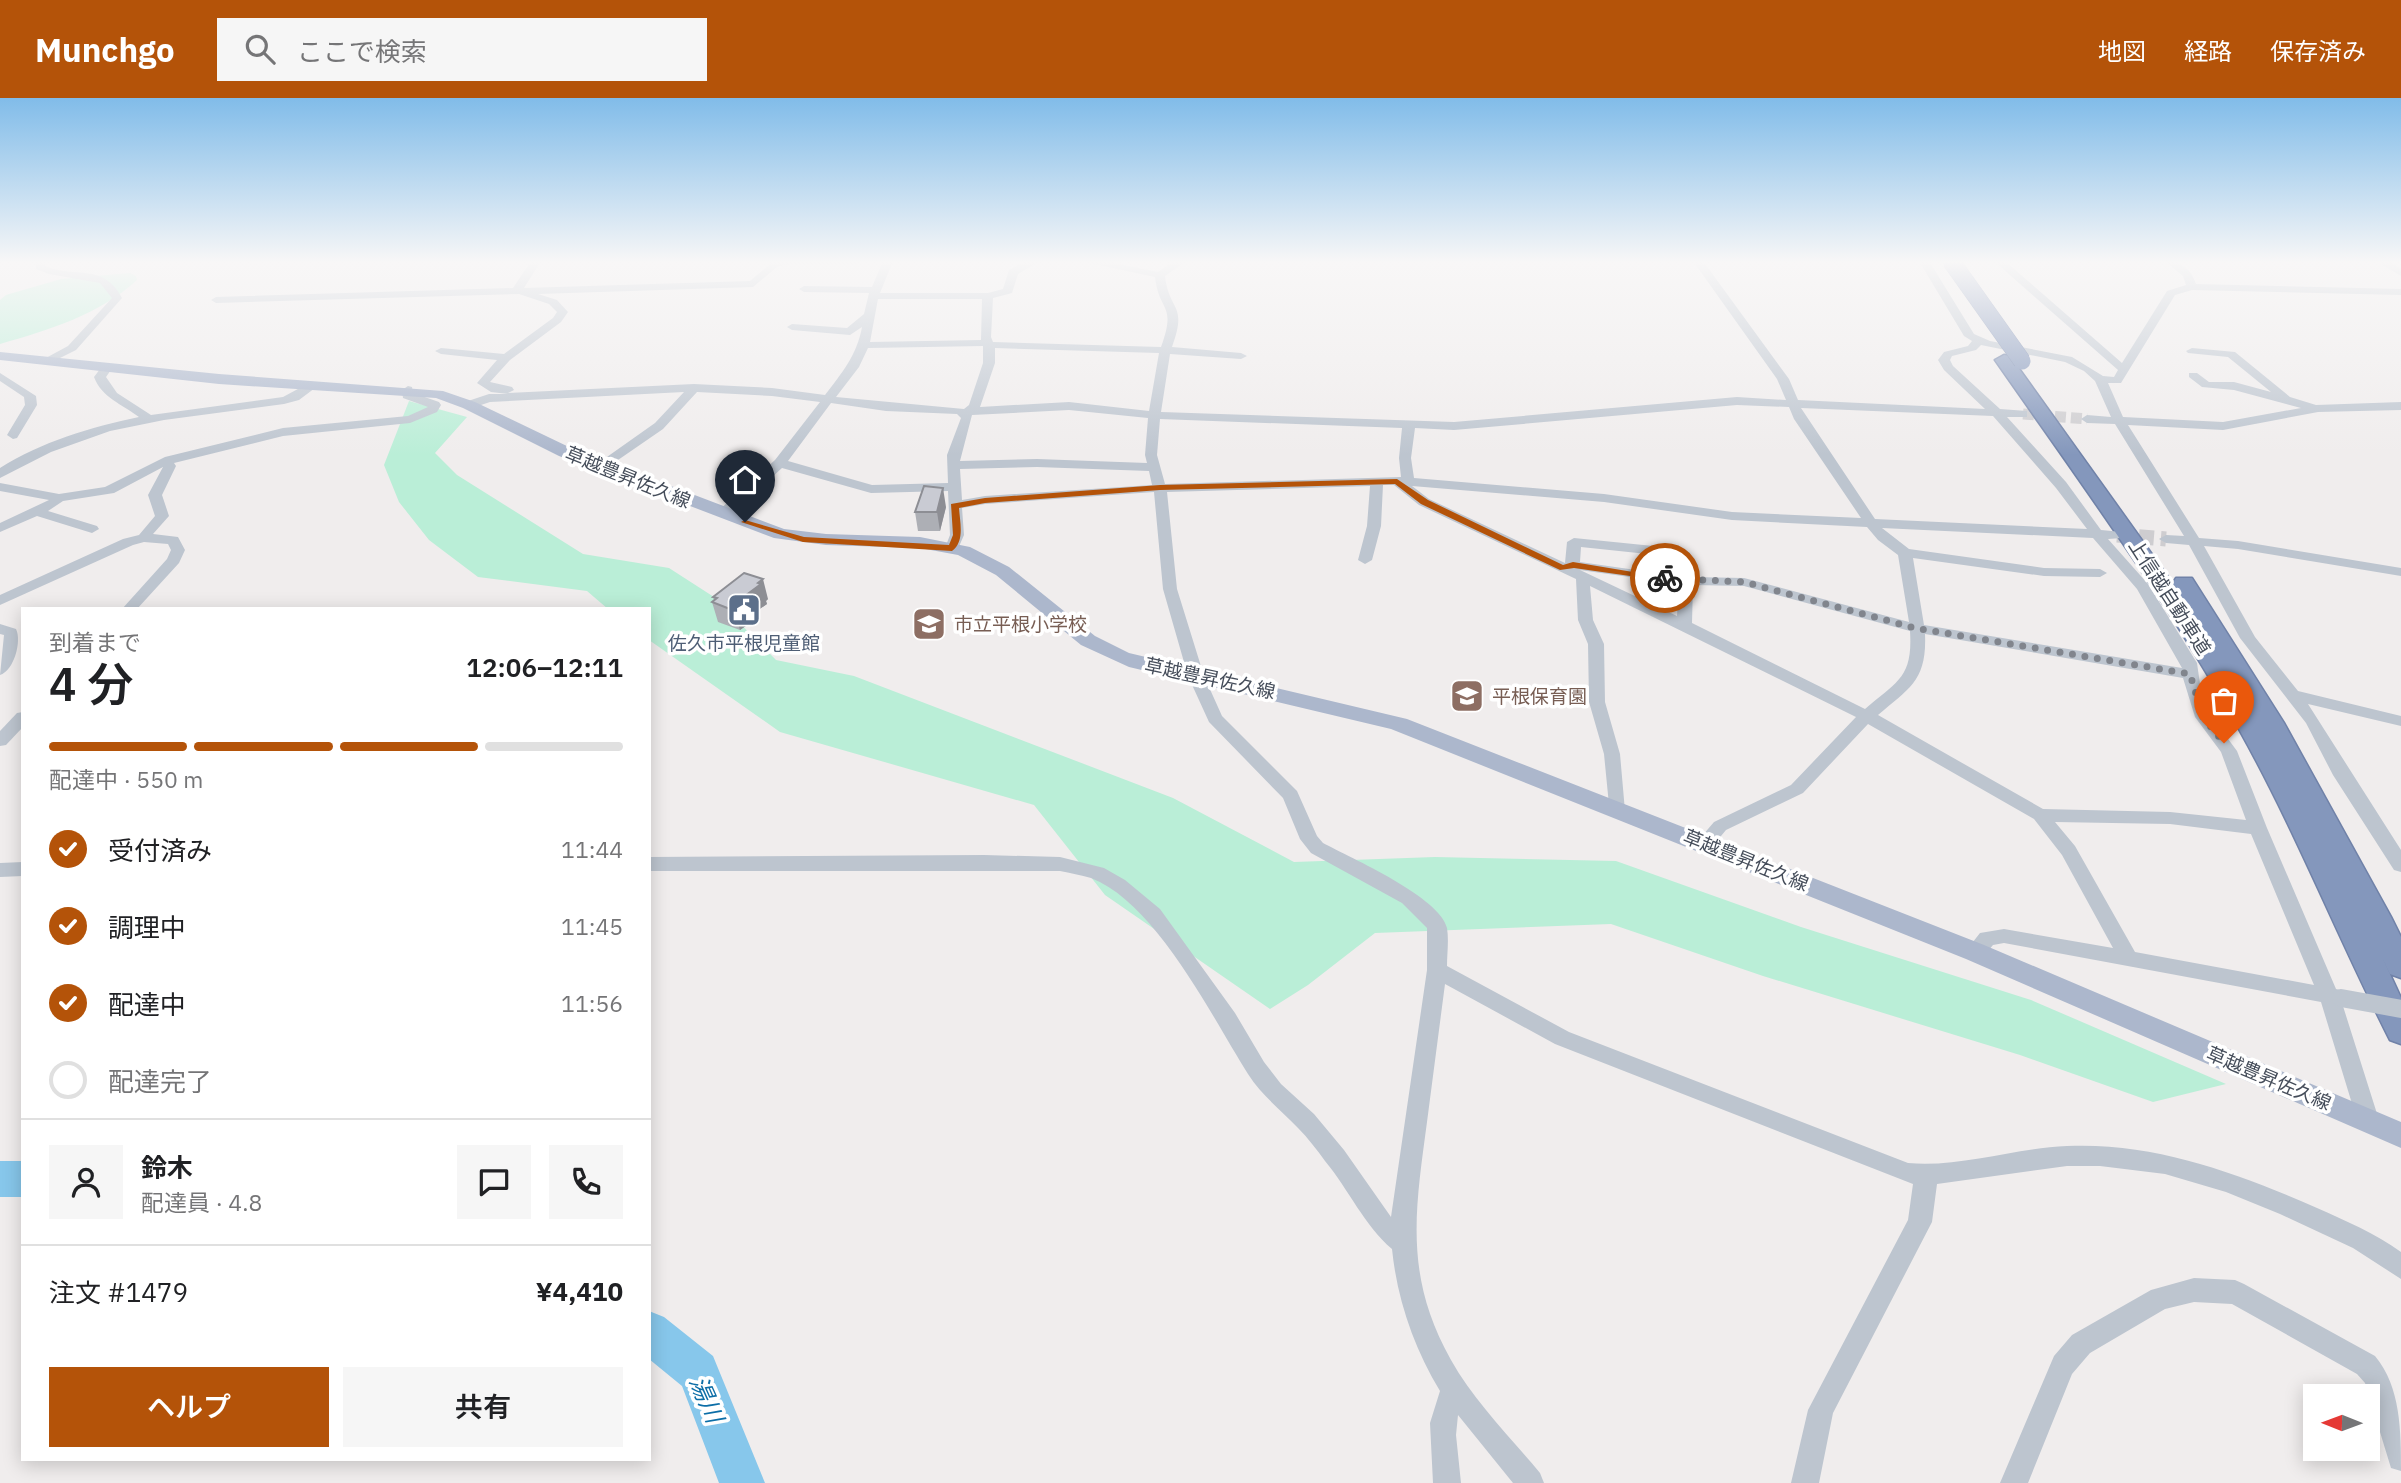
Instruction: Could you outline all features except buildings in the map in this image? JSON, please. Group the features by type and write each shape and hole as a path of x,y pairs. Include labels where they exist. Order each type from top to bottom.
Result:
{"highway":[{"name":"上信越自動車道","path":"1986,326 2154,540 2257,696 2358,879 2401,966"},
{"name":"上信越自動車道","path":"1991,326 2140,548 2230,692 2328,875 2401,1031"}],"main road":[{"name":"草越豊昇佐久線","path":"0,356 438,394 469,405 602,467 723,514 803,539 952,548 991,565 1087,641 1106,651 1150,667 1314,701 1399,724 1616,811 1705,843 1975,953 2401,1135"}],"street":[{"path":"48,361 72,348 92,326"},
{"path":"549,326 506,358 485,378 484,385 500,390 592,392"},
{"path":"792,327 850,332 857,326"},
{"path":"723,514 780,463 831,399 864,345 867,326"},
{"path":"952,548 957,535 953,455 968,412 987,373 988,326"},
{"path":"1174,326 1165,352 1150,447 1160,488 1170,589 1196,676 1206,702 1220,723 1291,795 1310,839 1317,848 1409,898 1433,918 1439,937 1437,970 1403,1216 1405,1265 1423,1330 1437,1364 1455,1391 1530,1483"},
{"path":"1745,326 1783,379 1791,402 1870,522 1883,537 1905,553 2030,570 2099,573"},
{"path":"1962,326 1979,341 2059,356 2082,365 2100,379 2119,421 2194,541 2256,650 2321,732 2342,775 2401,865"},
{"path":"2073,326 2124,370"},
{"path":"2100,379 2117,381 2149,326"},
{"path":"1979,341 1972,348 1948,354 1944,360 1961,381 1996,412 2061,485 2143,587 2189,663 2203,717 2229,751 2258,828 2335,997 2368,1120"},
{"path":"864,345 988,344 1241,356"},
{"path":"441,351 506,358"},
{"path":"2192,351 2231,354 2286,399"},
{"path":"107,367 100,377 103,386 135,406 146,417"},
{"path":"2193,374 2206,386 2234,386 2314,408"},
{"path":"0,376 30,396 31,405 13,435"},
{"path":"0,474 20,461 68,440 146,417 284,400 295,397 313,385"},
{"path":"469,405 489,398 694,388 968,412 1069,406 1154,415 1409,424 1473,425 1688,404 1791,402 2023,414"},
{"path":"602,467 659,426 694,388"},
{"path":"0,487 59,498 109,490 165,461 283,432 410,419 433,409 435,405 431,402 407,395 408,390"},
{"path":"2087,419 2223,426 2314,408 2401,406"},
{"path":"1402,482 1409,424"},
{"path":"144,538 163,518 164,513 155,495 170,466 165,461"},
{"path":"780,463 871,489 953,487"},
{"path":"953,465 1037,463 1154,467"},
{"path":"954,506 985,500 1160,488 1377,481 1604,498 1732,516 2117,535"},
{"path":"1365,560 1374,526 1377,481"},
{"path":"1402,482 1424,502 1573,570 1867,716 2040,815 2069,851 2129,959"},
{"path":"0,528 37,512 59,498"},
{"path":"37,512 92,529"},
{"path":"0,601 119,545 144,538 173,540 178,550 166,570 131,607"},
{"path":"2166,539 2401,572"},
{"path":"1616,811 1612,754 1597,702 1596,644 1587,635 1583,620 1573,570 1574,542 1683,553 1686,581 1684,625"},
{"path":"1705,843 1720,826 1797,789 1867,716 1916,670 1918,653 1905,553"},
{"path":"1573,570 1686,581 1721,579 1756,585 1915,628 2190,674"},
{"path":"0,629 10,632 12,640 0,670"},
{"path":"2293,695 2401,721"},
{"path":"0,741 21,719"},
{"path":"2040,815 2170,818 2258,828"},
{"path":"651,864 1060,864 1097,873 1134,897 1153,914 1227,1019 1256,1068 1336,1157 1386,1229 1403,1243"},
{"path":"0,870 21,869"},
{"path":"1975,953 1987,938 1995,935 2401,1009"},
{"path":"1437,970 1562,1038 1908,1173 1926,1176 2063,1156 2100,1155 2167,1164 2207,1174 2272,1199 2370,1244 2401,1268"},
{"path":"1805,1483 1821,1410 1920,1222 1926,1176"},
{"path":"2014,1483 2063,1365 2081,1344 2161,1298 2194,1290 2235,1292 2366,1364 2376,1376 2401,1458"},
{"path":"1447,1483 1444,1418 1446,1402 1455,1391"}],"green space":[{"path":"0,326 58,326 54,327 0,344"},
{"path":"409,401 467,417 435,453 457,475 583,554 669,568 714,597 776,660 854,676 1173,798 1294,862 1435,857 1616,861 1801,927 2031,1000 2226,1084 2153,1102 2020,1055 1763,976 1611,924 1375,933 1308,985 1270,1009 1105,895 1034,805 780,732 651,641 651,607 606,607 587,591 478,577 429,540 399,502 384,465"}],"waterway":[{"name":"湯川","path":"0,1179 21,1179"},
{"name":"湯川","path":"651,1334 698,1371 742,1483"}],"tunnel":[{"path":"2023,414 2087,419"},
{"path":"2117,535 2166,539"}],"way so far":[{"path":"1665,578 1744,582 1915,628 2190,674 2203,717 2224,743"}],"place":[{"name":"佐久市平根児童館","path":"744,610"},
{"name":"市立平根小学校","path":"929,624"},
{"name":"平根保育園","path":"1467,696"}],"route":[{"path":"745,522 803,539 925,544 952,548 957,535 954,506 985,500 1053,498 1197,486 1300,486 1397,481 1424,502 1563,568 1573,565 1665,578"}]}
